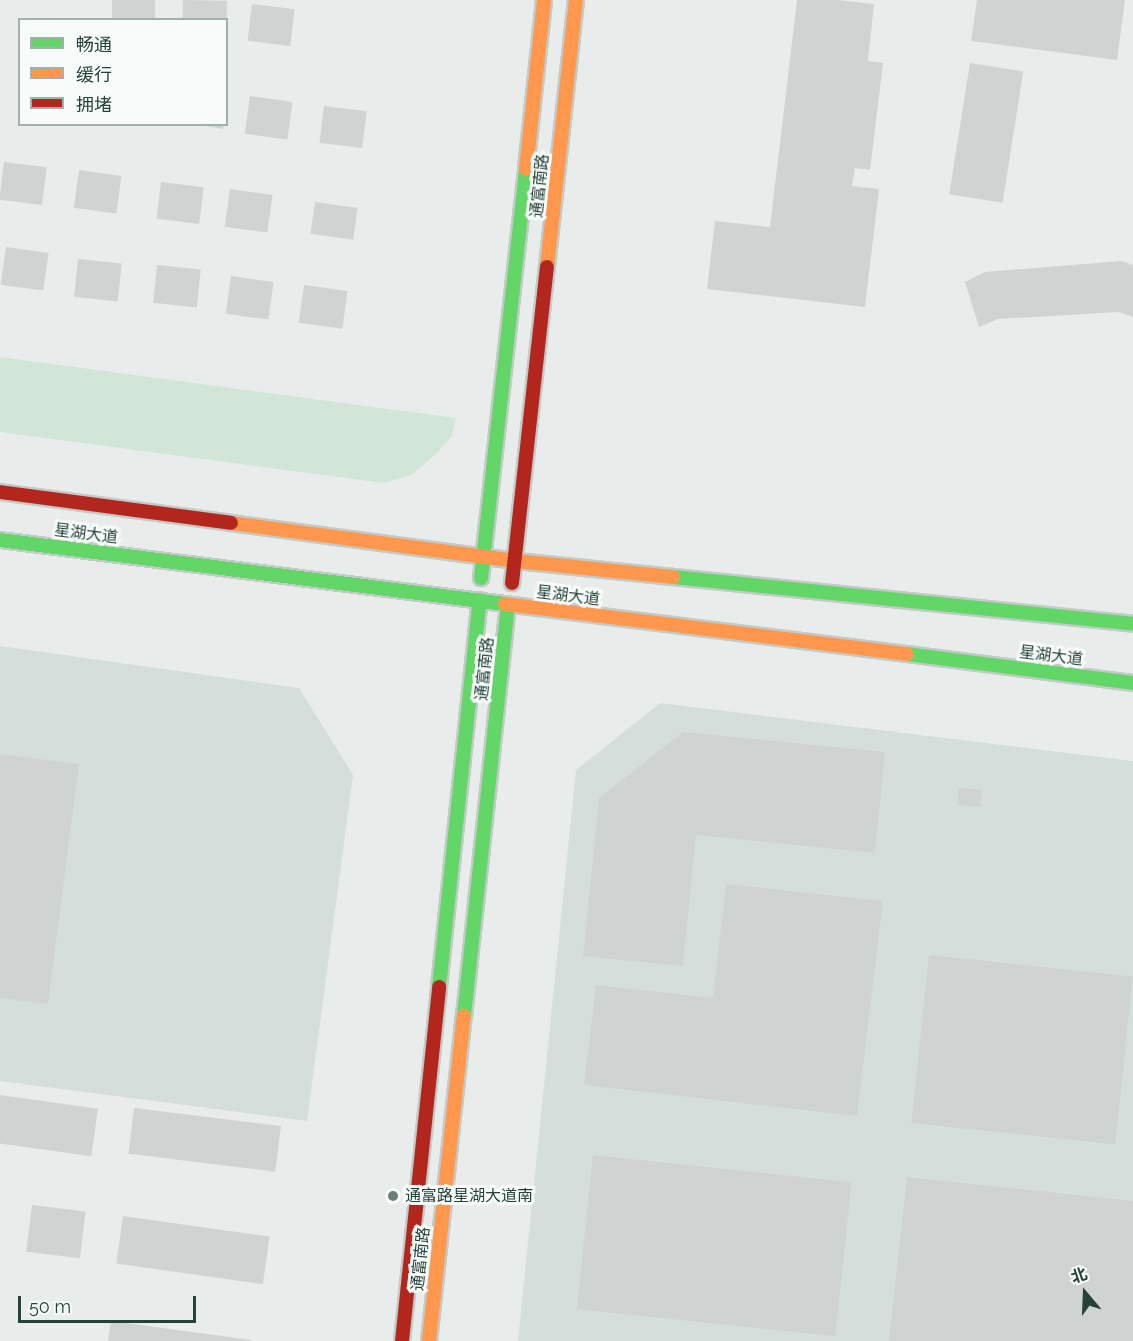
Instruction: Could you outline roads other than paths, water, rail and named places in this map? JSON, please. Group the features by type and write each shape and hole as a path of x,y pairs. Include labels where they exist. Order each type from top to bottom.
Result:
{"main road":[{"name":"通富南路","path":"402,1341 480,600 482,557 544,0"},
{"name":"通富南路","path":"429,1341 576,0"},
{"name":"星湖大道","path":"0,492 516,561 1133,624"},
{"name":"星湖大道","path":"0,540 480,600 508,606 801,639 1133,683"}],"place":[{"name":"通富路星湖大道南","path":"393,1196"}]}
